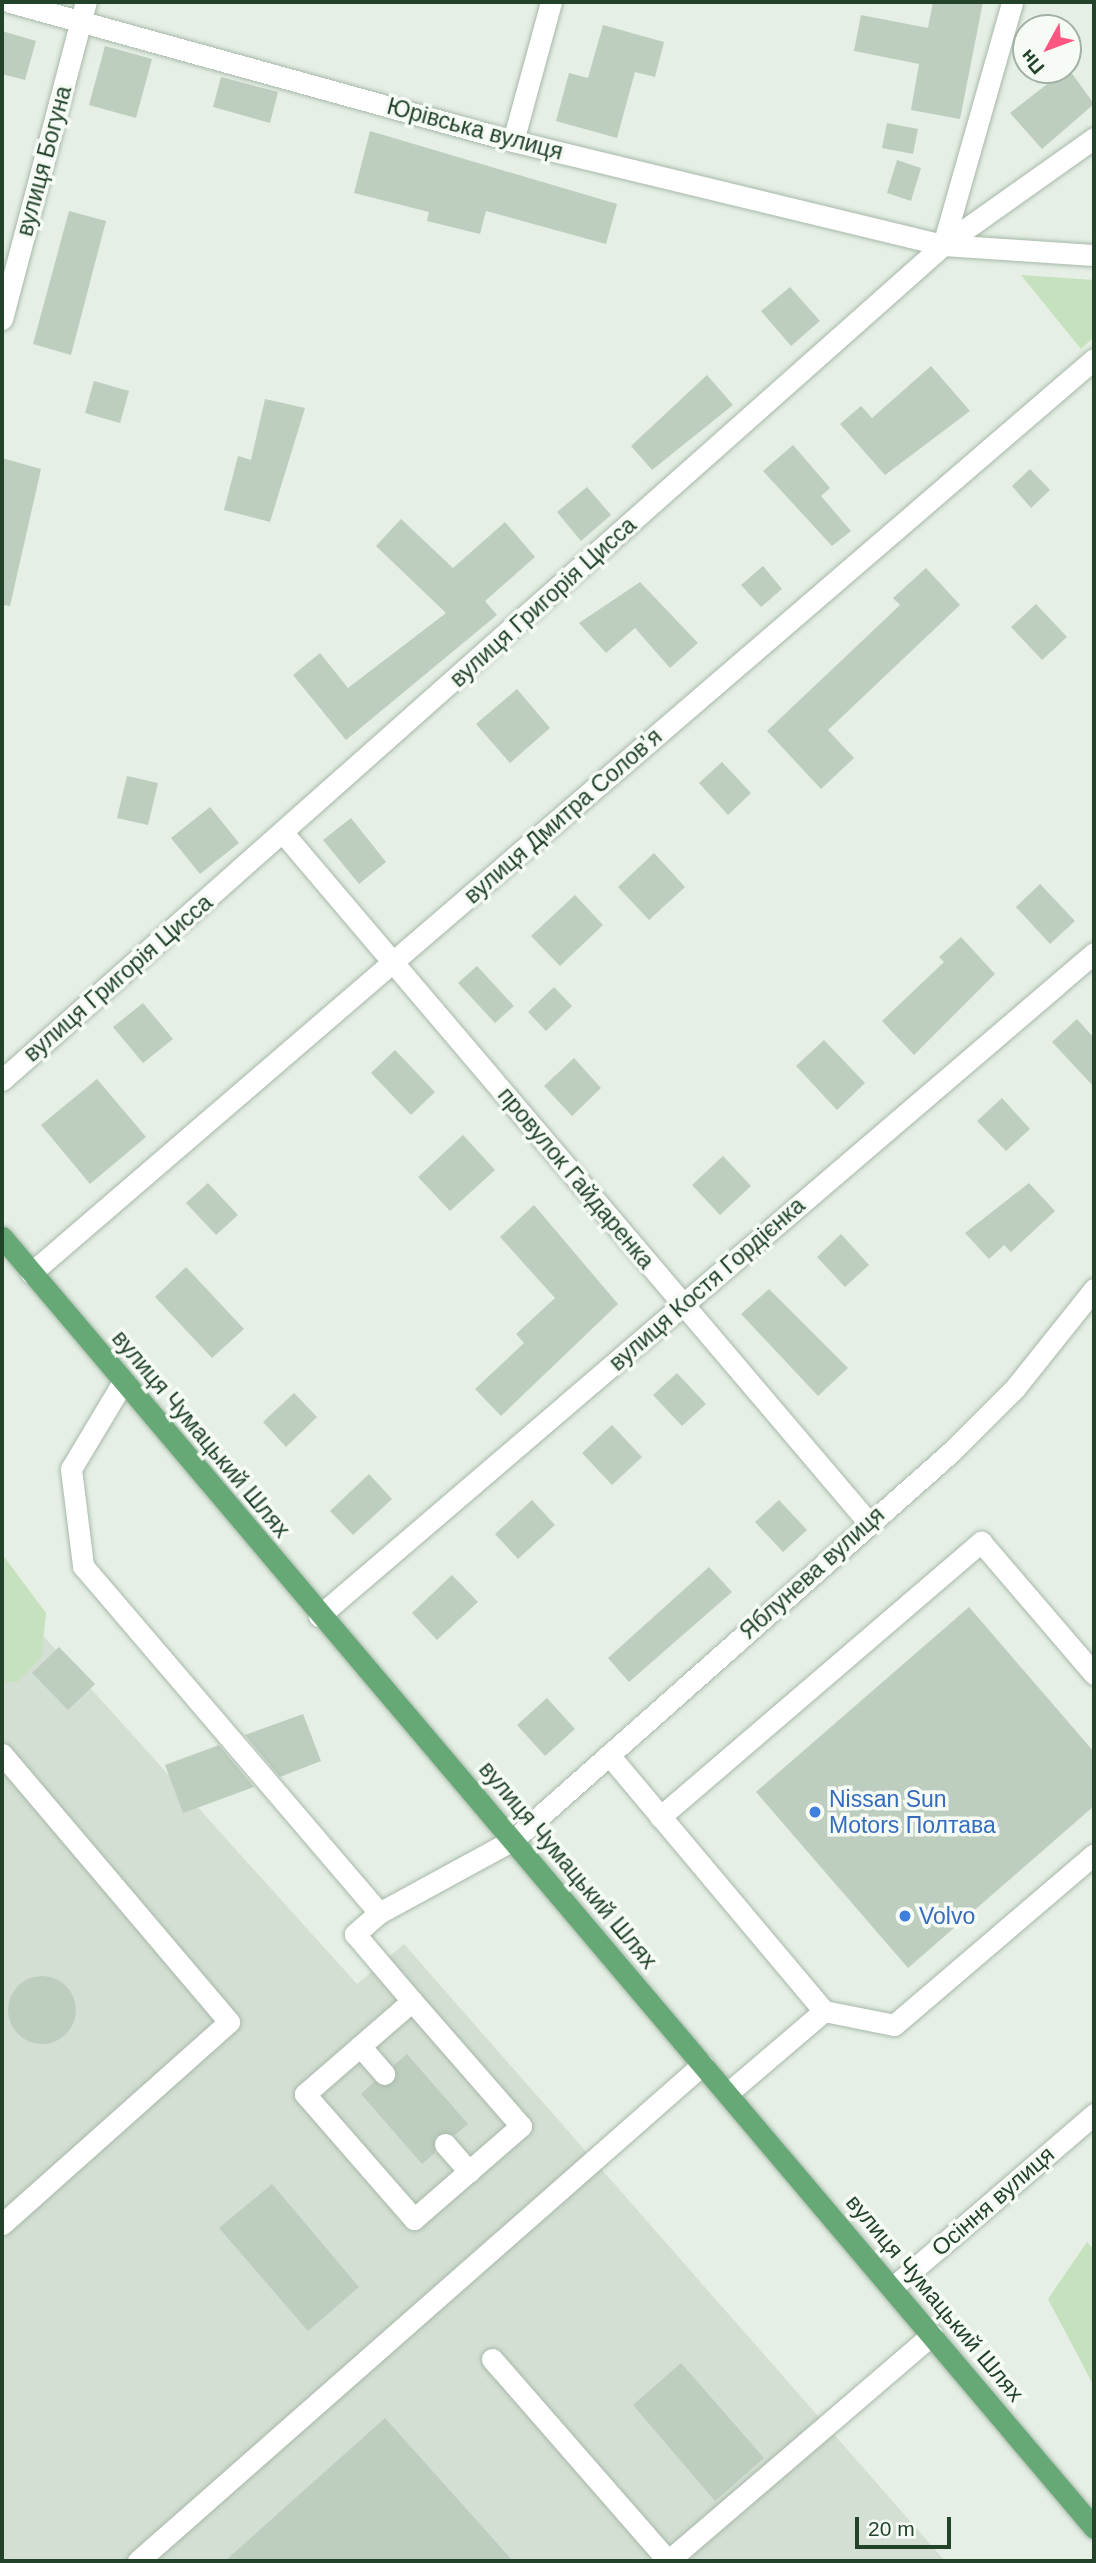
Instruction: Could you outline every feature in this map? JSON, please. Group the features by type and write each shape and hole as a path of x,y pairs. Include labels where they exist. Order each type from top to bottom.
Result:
{"main road":[{"name":"вулиця Чумацький Шлях","path":"2,1237 319,1616 728,2093 1094,2528"}],"street":[{"name":"Юрівська вулиця","path":"10,2 84,11 513,141 943,245 1094,256"},
{"path":"513,141 551,2"},
{"path":"943,245 1012,2"},
{"name":"вулиця Богуна","path":"2,319 84,11"},
{"name":"вулиця Григорія Цисса","path":"2,1080 284,834 943,245 1094,138"},
{"name":"вулиця Дмитра Соловʼя","path":"31,1273 1094,359"},
{"name":"провулок Гайдаренка","path":"284,834 868,1522"},
{"name":"вулиця Костя Гордієнка","path":"319,1616 1094,953"},
{"name":"Яблунева вулиця","path":"412,2001 355,1934 379,1913 513,1840 1015,1388 1094,1289"},
{"path":"123,1382 71,1469 83,1566 379,1913"},
{"path":"660,1817 981,1542 1094,1674"},
{"path":"2,1754 229,2022 2,2224"},
{"path":"608,1755 824,2011 894,2025 1094,1854"},
{"path":"412,2001 521,2126 414,2219 305,2094 412,2001"},
{"path":"728,2093 824,2011"},
{"path":"360,2046 384,2074"},
{"path":"138,2561 703,2064"},
{"name":"Осіння вулиця","path":"892,2288 1094,2114"},
{"path":"445,2144 469,2172"},
{"path":"492,2359 648,2554 668,2561 932,2335"}],"shaded area":[{"path":"2,1590 357,1984 404,1944 945,2561 2,2561"}],"green space":[{"path":"1021,275 1094,280 1094,337 1081,349"},
{"path":"2,1554 46,1613 41,1658 17,1682 2,1681"},
{"path":"1087,2242 1094,2250 1094,2386 1048,2299"}],"building":[{"path":"933,2 983,2 960,119 911,110 919,64 854,51 861,15 928,28"},
{"path":"603,25 664,42 655,77 635,72 617,138 556,121 569,73 588,78"},
{"path":"2,31 36,41 25,80 2,74"},
{"path":"105,46 152,59 136,118 89,105"},
{"path":"221,77 278,92 270,123 213,107"},
{"path":"1047,84 1080,84 1094,104 1042,149 1010,113"},
{"path":"887,123 918,129 913,154 882,148"},
{"path":"370,131 617,204 606,244 486,211 480,234 427,221 429,212 354,193"},
{"path":"897,160 921,168 911,201 887,193"},
{"path":"69,211 106,221 71,355 33,344"},
{"path":"790,287 820,321 791,346 761,311"},
{"path":"931,366 970,411 885,475 840,424 861,406 872,418"},
{"path":"707,375 733,405 652,470 631,446"},
{"path":"94,381 129,391 120,423 85,413"},
{"path":"265,399 305,408 270,522 224,510 238,456 251,460"},
{"path":"793,445 830,488 821,496 851,531 832,546 763,471"},
{"path":"2,458 41,469 10,606 2,605"},
{"path":"1030,469 1050,490 1031,508 1012,486"},
{"path":"587,487 611,515 581,541 557,512"},
{"path":"401,519 453,568 505,522 535,557 485,601 497,615 346,740 293,675 320,653 348,688 446,613 376,546"},
{"path":"763,566 782,589 761,607 741,585"},
{"path":"926,568 960,605 828,730 854,758 821,789 767,731 900,605 893,598"},
{"path":"640,582 698,643 670,668 635,628 606,653 579,623"},
{"path":"1036,604 1067,637 1042,660 1011,627"},
{"path":"517,689 550,728 510,763 476,724"},
{"path":"722,762 751,793 728,815 699,783"},
{"path":"127,776 158,783 148,825 117,818"},
{"path":"210,807 239,843 200,874 171,838"},
{"path":"351,818 386,862 359,884 323,840"},
{"path":"654,853 685,887 649,920 618,887"},
{"path":"1040,884 1075,921 1050,944 1016,907"},
{"path":"575,895 603,925 560,966 531,936"},
{"path":"961,937 995,974 914,1055 882,1021 944,962 939,957"},
{"path":"477,966 514,1006 495,1023 458,983"},
{"path":"554,987 572,1006 546,1031 528,1012"},
{"path":"143,1003 173,1039 143,1063 113,1027"},
{"path":"1077,1019 1094,1038 1094,1087 1052,1042"},
{"path":"824,1040 865,1083 837,1110 796,1066"},
{"path":"395,1050 435,1092 411,1115 371,1073"},
{"path":"574,1058 601,1088 572,1116 544,1086"},
{"path":"97,1079 146,1137 90,1184 41,1125"},
{"path":"1002,1098 1030,1129 1006,1151 977,1121"},
{"path":"463,1135 495,1170 450,1211 418,1177"},
{"path":"723,1156 751,1186 720,1215 692,1185"},
{"path":"208,1183 238,1215 216,1235 186,1203"},
{"path":"1029,1183 1055,1211 1011,1252 1004,1245 989,1259 965,1233"},
{"path":"534,1205 618,1304 501,1416 475,1389 524,1343 516,1334 555,1298 500,1237"},
{"path":"841,1234 869,1265 845,1287 817,1257"},
{"path":"186,1267 244,1329 212,1358 155,1297"},
{"path":"769,1289 848,1368 818,1396 741,1314"},
{"path":"677,1373 706,1404 682,1426 653,1395"},
{"path":"294,1393 317,1417 286,1447 263,1422"},
{"path":"612,1425 642,1457 612,1485 582,1453"},
{"path":"369,1474 392,1499 353,1535 330,1511"},
{"path":"532,1500 555,1525 518,1559 495,1534"},
{"path":"779,1500 807,1530 783,1552 755,1522"},
{"path":"709,1567 732,1592 629,1682 608,1658"},
{"path":"452,1575 478,1602 437,1640 412,1613"},
{"path":"969,1607 1094,1752 1094,1806 908,1968 756,1792"},
{"path":"59,1647 95,1684 68,1710 32,1673"},
{"path":"547,1698 575,1729 545,1756 517,1725"},
{"path":"303,1714 321,1761 280,1777 245,1735"},
{"path":"219,1745 254,1787 183,1813 165,1765"},
{"path":"35,1976 49,1976 61,1981 71,1991 76,2010 71,2029 61,2039 49,2044 35,2044 23,2039 13,2029 8,2017 8,2003 13,1991 23,1981"},
{"path":"407,2054 468,2124 455,2135 436,2135 435,2153 422,2164 361,2094 374,2082 393,2083 394,2065"},
{"path":"272,2184 359,2287 308,2331 219,2228"},
{"path":"681,2363 764,2458 715,2501 633,2405"},
{"path":"385,2418 513,2561 225,2561"}],"place":[{"name":"Nissan Sun Motors Полтава","path":"815,1812"},
{"name":"Volvo","path":"905,1916"}]}
